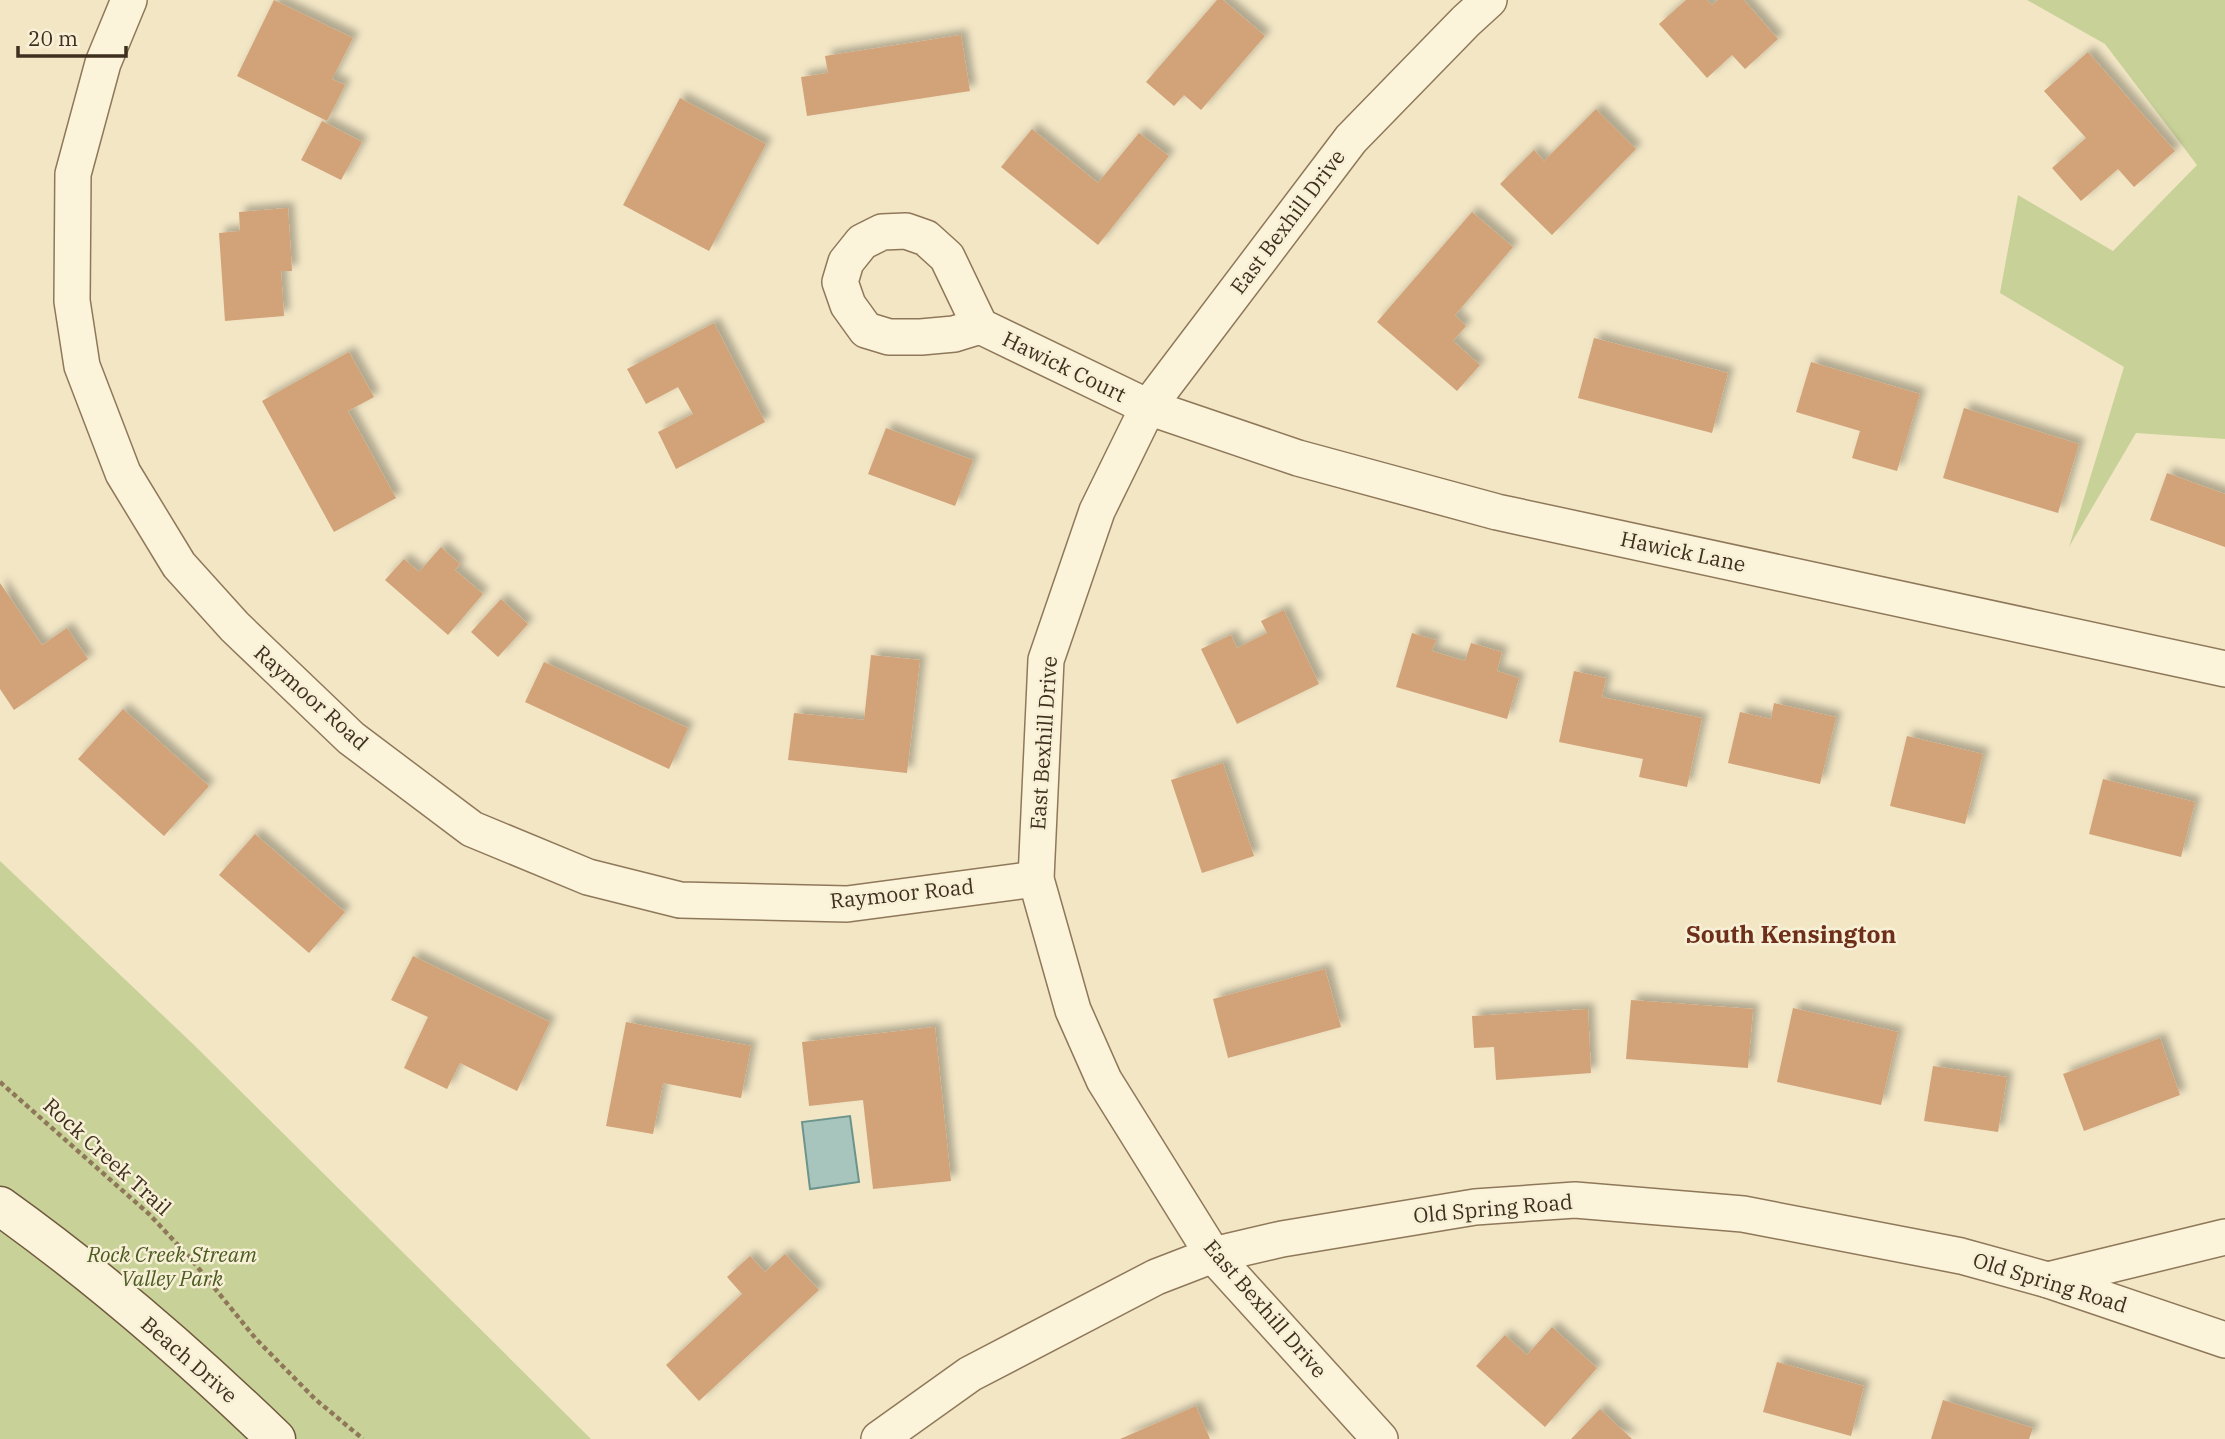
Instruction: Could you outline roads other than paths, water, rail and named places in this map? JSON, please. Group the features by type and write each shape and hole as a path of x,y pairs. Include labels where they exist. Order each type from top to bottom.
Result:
{"street":[{"name":"Raymoor Road","path":"129,0 103,63 73,174 72,301 82,366 123,473 179,565 235,627 351,737 472,829 588,877 680,900 847,904 1036,878"},
{"name":"East Bexhill Drive","path":"1380,1439 1213,1255 1104,1080 1073,1010 1036,878 1046,660 1097,510 1148,407 1351,139 1489,0"},
{"name":"Hawick Court","path":"979,326 1148,407"},
{"name":"Hawick Lane","path":"1148,407 1298,458 1497,512 2225,669"},
{"name":"Old Spring Road","path":"879,1439 970,1374 1156,1276 1213,1255 1370,1223 1475,1207 1575,1200 1743,1214 1961,1256 2048,1280 2225,1340"},
{"name":"Beach Drive","path":"0,1206 65,1252 276,1439"},
{"path":"2048,1280 2225,1237"}],"water":[{"path":"850,1116 859,1182 810,1189 802,1122"}],"district":[{"name":"South Kensington","path":"1791,935"}],"park label":[{"name":"Rock Creek Stream Valley Park","path":"172,1267"}]}
